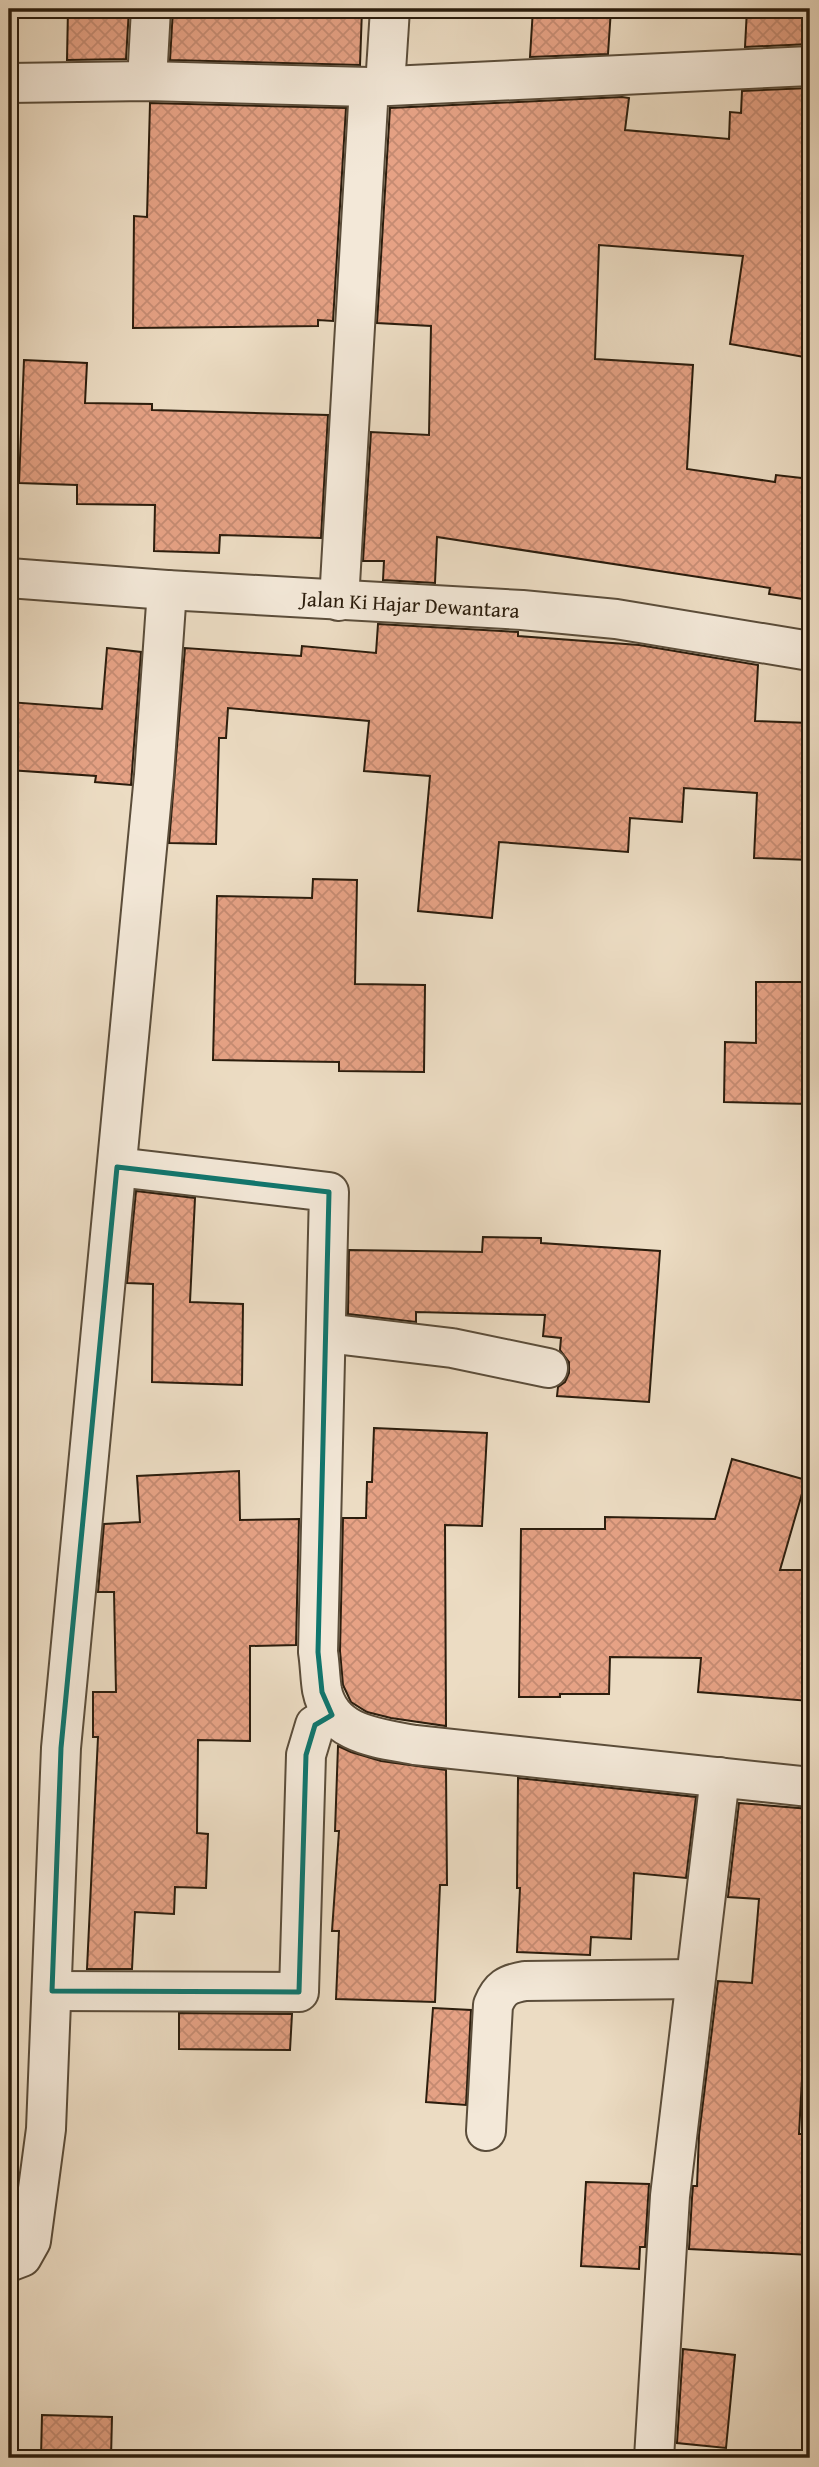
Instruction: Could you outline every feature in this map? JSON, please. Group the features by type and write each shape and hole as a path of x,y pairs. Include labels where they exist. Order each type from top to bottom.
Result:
{"street":[{"path":"148,81 151,9"},
{"path":"339,601 377,87 390,9"},
{"path":"9,83 148,81 377,87 810,65"},
{"name":"Jalan Ki Hajar Dewantara","path":"9,578 339,601 522,610 616,619 810,651"},
{"path":"9,2262 22,2257 31,2241 46,2129 61,1748 154,775 167,590"},
{"path":"117,1167 329,1192 318,1652 323,1692 332,1715 348,1728 415,1745 810,1787"},
{"path":"326,1333 452,1348 548,1368"},
{"path":"52,1991 299,1992 306,1755 315,1725 332,1715"},
{"path":"654,2458 670,2196 720,1777"},
{"path":"486,2130 493,2005 498,1992 509,1984 525,1981 694,1979"}],"highlighted area":[{"path":"117,1167 329,1192 318,1652 322,1692 332,1715 315,1725 306,1755 299,1992 52,1991 61,1748"}],"building":[{"path":"68,9 129,9 126,59 67,60"},
{"path":"173,9 362,9 360,65 170,60"},
{"path":"533,9 611,9 608,54 530,57"},
{"path":"747,9 810,9 810,44 745,47"},
{"path":"810,88 810,358 730,344 743,256 599,245 595,359 693,365 687,469 775,482 776,475 810,479 810,600 769,594 770,588 437,537 435,583 383,580 384,561 363,561 371,432 429,435 431,326 377,323 390,108 622,97 629,98 625,130 729,139 730,112 741,113 742,91"},
{"path":"150,103 346,108 333,321 318,320 318,326 133,328 134,216 147,217"},
{"path":"24,360 87,363 85,403 152,404 152,410 328,415 321,538 220,535 219,553 154,551 155,505 77,504 77,485 19,483"},
{"path":"378,624 518,632 518,636 639,645 758,665 755,721 810,723 810,860 754,858 757,793 684,788 682,822 630,818 628,852 499,842 492,918 418,911 430,776 364,771 369,721 228,708 226,738 219,738 216,844 169,843 185,648 301,656 302,646 376,653"},
{"path":"107,648 141,652 131,785 95,782 96,776 9,770 9,702 102,709"},
{"path":"313,879 357,880 355,984 425,985 424,1072 339,1071 339,1062 213,1060 217,896 312,898"},
{"path":"756,982 810,982 810,1104 724,1102 725,1042 756,1043"},
{"path":"136,1191 195,1198 190,1302 243,1304 242,1385 152,1382 153,1284 127,1283"},
{"path":"483,1237 541,1238 541,1243 660,1251 649,1402 557,1396 558,1387 565,1382 569,1373 569,1362 560,1350 561,1338 543,1336 545,1315 416,1312 416,1322 348,1314 349,1250 482,1252"},
{"path":"374,1428 487,1433 482,1526 445,1525 446,1726 367,1712 351,1702 343,1685 340,1651 343,1518 366,1518 367,1482 372,1482"},
{"path":"732,1459 806,1480 780,1570 810,1570 810,1701 698,1692 701,1658 610,1657 609,1694 519,1697 521,1529 605,1529 605,1517 715,1519"},
{"path":"239,1471 240,1520 299,1519 296,1645 250,1646 250,1741 198,1740 197,1833 208,1834 206,1888 175,1887 174,1914 135,1912 132,1969 87,1969 98,1737 93,1737 93,1692 116,1692 114,1592 98,1592 104,1524 140,1522 137,1476"},
{"path":"338,1746 381,1761 446,1770 447,1885 440,1885 435,2002 336,1999 339,1931 332,1931 339,1831 335,1831"},
{"path":"518,1778 696,1797 686,1878 634,1873 631,1939 591,1937 590,1955 517,1952 520,1888 517,1888"},
{"path":"739,1803 810,1809 810,2025 805,2025 799,2134 810,2134 810,2255 689,2249 693,2186 697,2186 699,2135 718,1981 752,1983 759,1899 728,1897"},
{"path":"433,2008 471,2010 466,2105 426,2102"},
{"path":"179,2013 292,2014 290,2050 179,2049"},
{"path":"586,2182 649,2184 645,2247 640,2247 639,2269 581,2266"},
{"path":"683,2349 735,2355 726,2448 677,2443"},
{"path":"42,2415 112,2417 111,2458 41,2458"}]}
